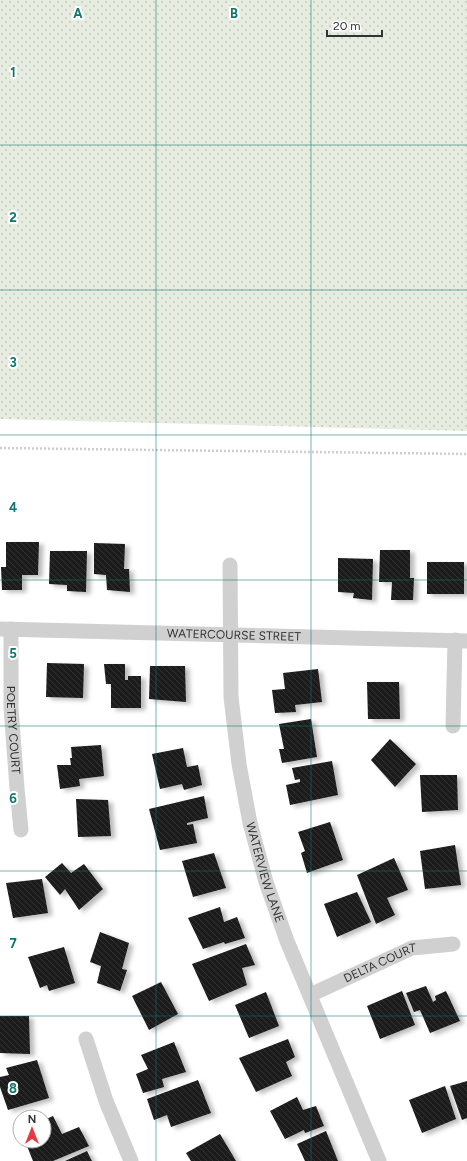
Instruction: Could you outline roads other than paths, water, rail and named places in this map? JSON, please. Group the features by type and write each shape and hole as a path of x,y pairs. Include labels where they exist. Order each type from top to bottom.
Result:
{"street":[{"name":"WATERVIEW LANE","path":"230,565 232,697 239,764 250,823 266,882 287,941 379,1161"},
{"name":"WATERCOURSE STREET","path":"6,629 461,641"},
{"name":"POETRY COURT","path":"6,629 21,830"},
{"path":"453,726 461,641"},
{"name":"DELTA COURT","path":"310,995 412,948 454,944"},
{"path":"86,1039 106,1101 131,1161"}]}
